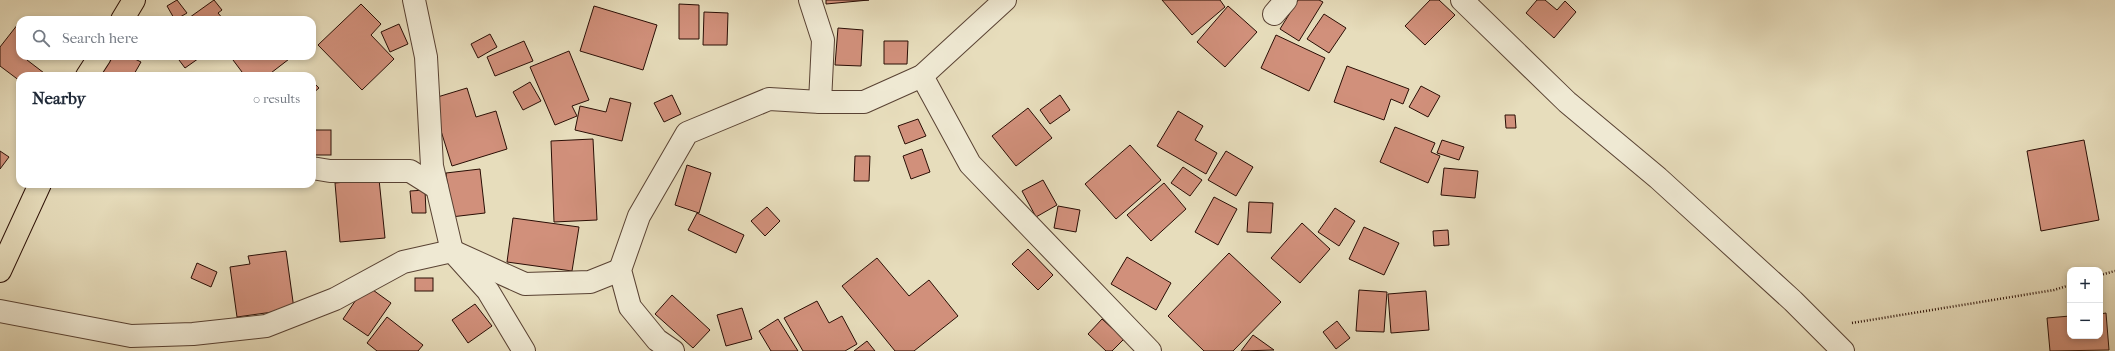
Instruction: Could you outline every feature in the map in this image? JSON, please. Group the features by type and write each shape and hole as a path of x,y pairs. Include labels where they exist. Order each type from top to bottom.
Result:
{"main road":[{"path":"124,16 134,0"},
{"path":"90,72 98,60"},
{"path":"0,271 38,188"}],"street":[{"path":"414,0 426,57 432,166 452,251 488,291 524,351"},
{"path":"810,0 823,40 820,102"},
{"path":"673,351 657,340 630,307 620,270 639,216 687,133 769,98 820,102 864,102 922,76 1004,0"},
{"path":"1462,0 1498,37 1567,102 1658,178 1793,300 1843,351"},
{"path":"922,76 970,164 1150,351"},
{"path":"316,169 330,171 410,171 437,188"},
{"path":"0,311 131,336 193,334 266,326 335,300 403,262 452,251 525,284 590,282 620,270"}],"path":[{"path":"2103,274 2115,271"},
{"path":"1820,328 2054,290 2067,286"}],"building":[{"path":"177,0 187,13 182,16 173,16 167,6"},
{"path":"214,0 222,10 218,13 221,16 192,16"},
{"path":"826,0 869,0 826,4"},
{"path":"1162,0 1220,0 1225,7 1192,35"},
{"path":"1298,0 1319,0 1323,2 1299,41 1280,29"},
{"path":"1430,0 1439,0 1455,15 1425,45 1405,26"},
{"path":"1537,0 1545,0 1557,10 1565,1 1576,12 1554,38 1526,13"},
{"path":"361,4 381,24 371,35 394,59 362,90 318,45"},
{"path":"679,4 699,5 699,39 679,39"},
{"path":"594,6 657,25 643,70 580,51"},
{"path":"1228,6 1257,32 1225,67 1197,42"},
{"path":"704,12 728,13 727,45 703,45"},
{"path":"1324,14 1346,28 1329,53 1307,39"},
{"path":"399,24 408,44 390,52 381,32"},
{"path":"16,27 16,60 27,60 43,72 16,72 16,78 0,66 0,47"},
{"path":"838,28 863,30 861,66 835,65"},
{"path":"490,34 497,47 478,58 471,44"},
{"path":"1276,35 1325,58 1309,91 1261,68"},
{"path":"524,41 533,61 495,76 487,57"},
{"path":"884,41 908,41 907,64 884,64"},
{"path":"569,51 589,100 572,106 577,116 555,125 530,67"},
{"path":"105,60 137,60 141,62 135,72 99,72"},
{"path":"179,60 196,60 185,68"},
{"path":"233,60 288,60 272,72 242,72"},
{"path":"1347,66 1409,89 1403,104 1391,99 1384,120 1334,102"},
{"path":"530,82 541,101 523,110 513,92"},
{"path":"1421,86 1440,96 1428,117 1409,107"},
{"path":"467,88 476,117 496,111 507,149 452,166 431,99"},
{"path":"672,95 681,114 664,122 654,103"},
{"path":"1060,95 1070,110 1050,124 1040,110"},
{"path":"610,98 631,103 622,141 575,130 580,106 606,112"},
{"path":"1028,108 1052,138 1016,166 992,136"},
{"path":"1178,111 1203,126 1195,140 1217,153 1206,174 1157,146"},
{"path":"1505,115 1515,115 1516,128 1506,128"},
{"path":"918,119 926,136 905,144 898,126"},
{"path":"1395,127 1435,143 1431,152 1440,156 1428,183 1380,162"},
{"path":"316,130 331,130 331,155 316,155"},
{"path":"593,139 597,220 554,222 551,141"},
{"path":"1442,140 1464,147 1459,160 1437,153"},
{"path":"2084,140 2099,220 2041,231 2027,151"},
{"path":"1130,145 1161,180 1116,219 1085,184"},
{"path":"922,149 930,172 911,179 903,156"},
{"path":"0,151 9,157 0,169"},
{"path":"1226,151 1253,167 1236,196 1208,180"},
{"path":"855,156 870,156 869,181 854,181"},
{"path":"687,165 711,173 699,213 675,205"},
{"path":"1183,167 1202,180 1190,196 1171,183"},
{"path":"1444,168 1478,171 1475,198 1441,195"},
{"path":"480,169 485,213 451,217 446,173"},
{"path":"379,179 385,238 340,242 335,183"},
{"path":"1043,180 1057,205 1036,217 1022,191"},
{"path":"1164,183 1186,209 1151,241 1127,215"},
{"path":"425,190 426,213 412,213 410,191"},
{"path":"1214,197 1237,209 1218,245 1195,232"},
{"path":"1249,202 1273,203 1271,233 1247,232"},
{"path":"1058,206 1080,210 1076,232 1054,228"},
{"path":"767,207 780,221 765,236 751,221"},
{"path":"1335,208 1355,221 1339,246 1318,232"},
{"path":"697,213 744,235 736,253 688,230"},
{"path":"513,218 579,227 572,271 507,262"},
{"path":"1302,223 1330,249 1300,283 1271,258"},
{"path":"1364,227 1399,243 1384,275 1349,259"},
{"path":"1448,230 1449,245 1434,246 1433,231"},
{"path":"1028,249 1053,275 1038,290 1012,264"},
{"path":"286,251 294,309 237,317 230,267 250,264 248,256"},
{"path":"1229,253 1281,302 1233,351 1204,351 1168,316"},
{"path":"1127,257 1171,283 1156,310 1111,284"},
{"path":"877,258 909,296 929,280 958,316 914,351 895,351 842,286"},
{"path":"197,263 217,272 211,287 191,278"},
{"path":"415,278 433,278 433,291 415,291"},
{"path":"366,285 391,303 368,336 343,319"},
{"path":"1359,290 1387,292 1384,332 1356,331"},
{"path":"1426,291 1429,330 1391,333 1388,294"},
{"path":"672,295 710,330 693,348 655,314"},
{"path":"817,301 829,323 842,316 857,344 845,351 803,351 784,318"},
{"path":"475,304 492,326 468,343 452,320"},
{"path":"742,308 752,339 726,346 717,315"},
{"path":"2106,313 2109,350 2050,351 2047,318 2067,316 2067,339 2103,339 2103,314"},
{"path":"387,317 423,345 418,351 377,351 367,343"},
{"path":"778,319 798,351 771,351 759,331"},
{"path":"1102,319 1124,339 1112,351 1106,351 1088,334"},
{"path":"1337,321 1350,338 1336,349 1323,332"},
{"path":"1253,335 1274,350 1241,351"},
{"path":"867,341 875,351 854,351"}]}
